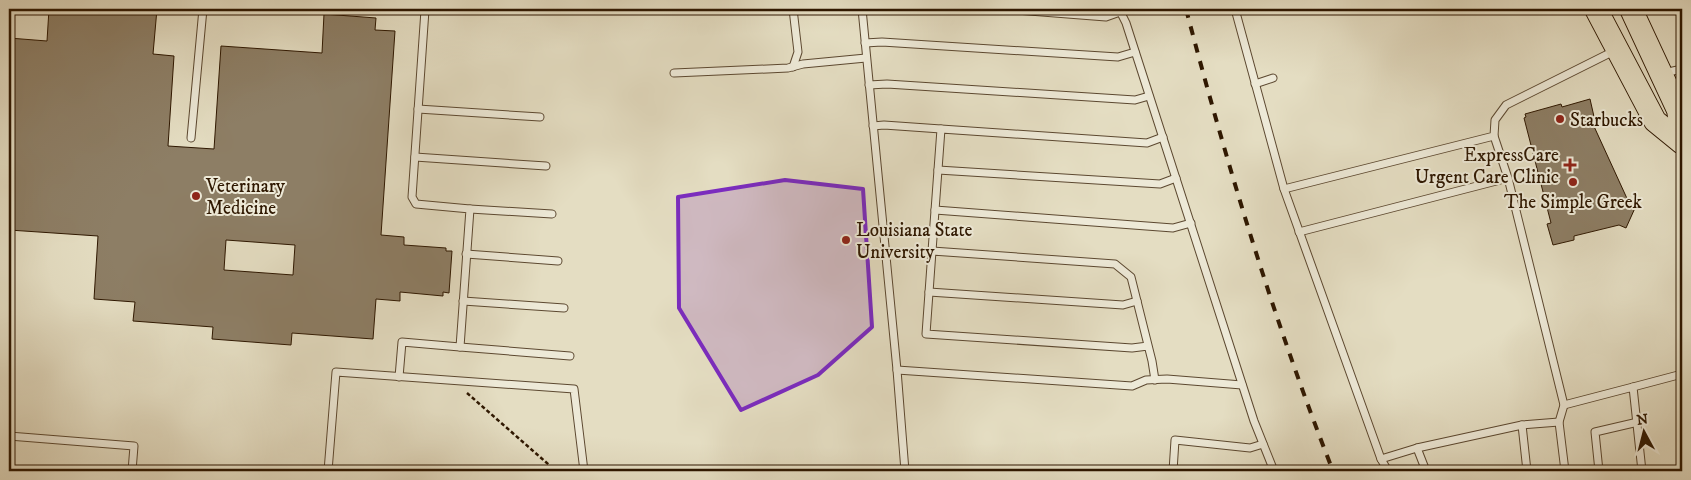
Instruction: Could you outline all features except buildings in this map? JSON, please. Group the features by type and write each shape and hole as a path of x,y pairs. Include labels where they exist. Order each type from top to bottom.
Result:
{"main road":[{"path":"1596,9 1655,122 1682,143"},
{"path":"1631,9 1672,71 1682,136"}],"lane":[{"path":"191,138 203,9"},
{"path":"793,9 798,52 793,67"},
{"path":"862,9 905,471"},
{"path":"1004,9 1106,16 1120,10 1163,137 1242,385 1274,471"},
{"path":"1235,9 1284,189 1381,459 1388,471"},
{"path":"424,10 412,197 416,204 552,214"},
{"path":"865,44 882,42 1118,57 1135,52"},
{"path":"1565,471 1558,422 1564,404 1508,178 1494,136 1495,120 1506,105 1618,50"},
{"path":"674,73 761,70 866,58"},
{"path":"1255,84 1273,78"},
{"path":"869,85 887,84 1135,100 1149,96"},
{"path":"418,109 540,117"},
{"path":"873,126 884,125 1147,143 1163,137"},
{"path":"941,129 926,334 1132,348 1148,346"},
{"path":"1284,189 1494,136"},
{"path":"415,157 546,166"},
{"path":"938,170 1160,184 1176,178"},
{"path":"1299,232 1508,178"},
{"path":"460,347 470,209"},
{"path":"935,210 1173,228 1191,224"},
{"path":"932,250 1116,264 1130,276 1155,380"},
{"path":"466,254 558,261"},
{"path":"929,292 1124,306 1137,301"},
{"path":"463,301 564,308"},
{"path":"399,377 402,342 570,356"},
{"path":"897,370 1132,386 1146,380 1167,379 1242,385"},
{"path":"328,471 336,372 574,389 584,471"},
{"path":"1564,404 1682,374"},
{"path":"1633,387 1642,471"},
{"path":"1381,459 1416,448 1522,425 1558,422"},
{"path":"1599,471 1595,432 1638,422"},
{"path":"1517,471 1527,470 1522,425"},
{"path":"9,436 134,446 132,471"},
{"path":"1173,471 1175,440 1250,448 1263,444"},
{"path":"1416,448 1426,471"}],"path":[{"path":"466,392 556,471"}],"highlighted area":[{"path":"785,180 863,189 872,327 818,375 741,410 679,308 678,197"}],"railway":[{"path":"1186,9 1218,126 1271,300 1333,471"}],"place":[{"name":"Starbucks","path":"1560,119"},
{"name":"ExpressCare Urgent Care Clinic","path":"1570,165"},
{"name":"The Simple Greek","path":"1573,182"},
{"name":"Veterinary Medicine","path":"196,196"},
{"name":"Louisiana State University","path":"846,240"}]}
